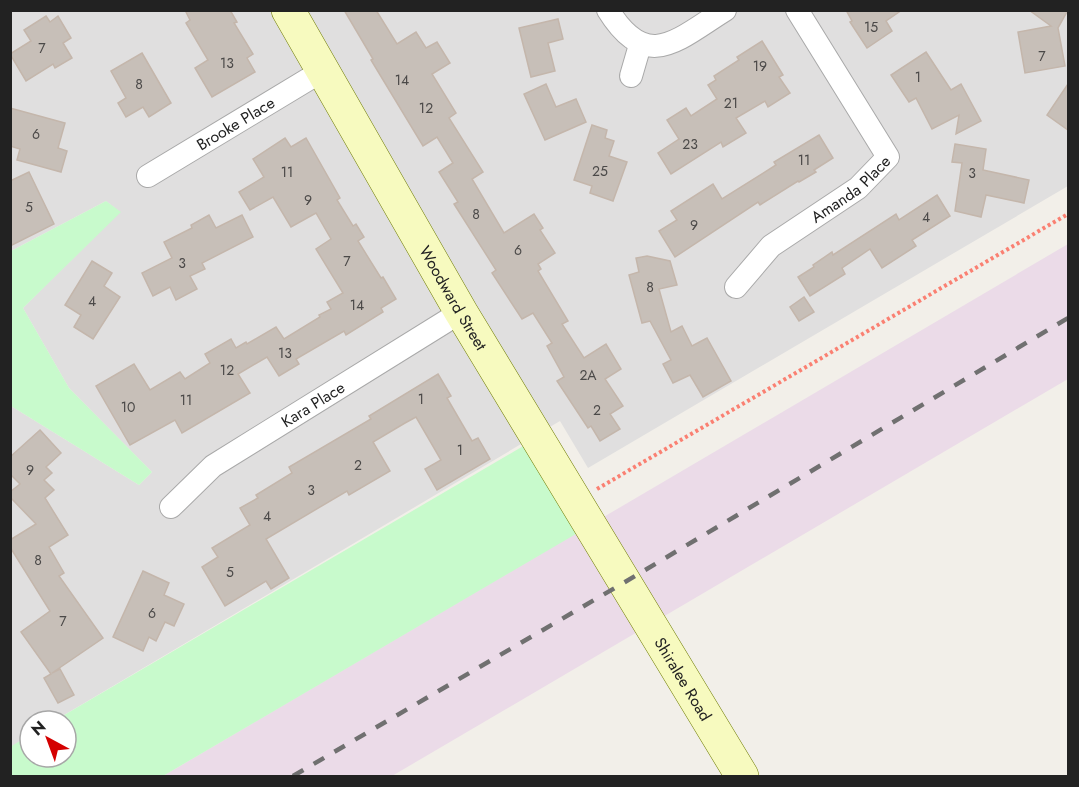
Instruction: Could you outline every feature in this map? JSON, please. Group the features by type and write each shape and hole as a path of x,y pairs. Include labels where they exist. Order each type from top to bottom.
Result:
{"street":[{"name":"Woodward Street","path":"288,10 461,312 625,582"},
{"path":"608,10 619,28 629,38 640,45 654,47 672,42 725,10"},
{"name":"Amanda Place","path":"736,287 771,246 858,188 888,157 797,10"},
{"path":"631,76 640,45"},
{"name":"Brooke Place","path":"148,176 322,71"},
{"name":"Kara Place","path":"171,507 213,466 461,312"},
{"name":"Shiralee Road","path":"625,582 741,777"}],"path":[{"path":"576,501 1068,214"}],"shaded area":[{"path":"11,11 1068,11 1068,186 588,468 560,421 74,709 18,709 18,743 11,747 11,406 139,485 152,472 69,388 23,308 120,212 106,201 11,251"},
{"path":"1068,244 1068,379 392,776 163,776"}],"green space":[{"path":"106,201 121,212 23,308 69,388 152,472 139,485 11,406 11,251"},
{"path":"530,442 581,531 163,776 11,776 10,747 18,742 18,769 78,769 78,709 74,709"}],"building":[{"path":"185,10 230,10 237,22 234,23 253,54 247,58 255,72 212,97 195,68 208,60 186,23 190,20"},
{"path":"344,10 376,10 397,44 416,32 426,48 437,42 450,63 432,74 456,113 449,118 483,172 472,179 504,233 534,214 543,228 540,230 555,253 538,264 541,269 538,271 568,321 562,324 584,358 606,344 621,369 605,379 623,406 610,414 620,429 600,441 591,426 588,428 557,381 564,377 547,346 552,343 533,313 522,319 492,273 496,270 454,204 458,202 439,172 453,163 437,137 423,146"},
{"path":"846,10 902,10 886,21 892,31 867,48 850,22 852,21"},
{"path":"1029,10 1068,10 1058,28 1065,66 1025,73 1018,32 1051,26"},
{"path":"46,16 50,22 58,16 71,38 63,43 72,58 55,68 53,64 26,81 10,54 31,41 24,30"},
{"path":"558,19 563,39 548,43 555,71 531,77 519,28"},
{"path":"762,41 783,75 779,77 790,93 768,107 765,101 736,118 746,133 723,147 721,142 671,174 658,153 679,139 667,120 686,108 691,116 717,99 708,85 716,80 714,76 739,60 737,57"},
{"path":"926,52 951,90 961,84 981,121 956,134 959,115 932,129 916,98 909,102 891,75"},
{"path":"142,53 171,103 149,117 143,107 126,117 118,103 126,98 111,71"},
{"path":"546,84 556,107 576,99 586,122 545,140 524,94"},
{"path":"1068,84 1068,130 1047,115"},
{"path":"10,108 65,123 58,148 67,151 61,172 17,160 20,149 10,146"},
{"path":"592,125 607,130 605,138 614,141 609,156 627,162 613,201 590,193 592,186 574,180"},
{"path":"819,135 833,158 814,170 816,172 760,205 758,202 675,257 659,231 677,220 671,211 713,184 722,199 776,165 774,162"},
{"path":"285,138 291,147 306,138 340,198 337,200 353,226 356,224 364,237 358,241 396,299 381,308 383,312 346,335 344,331 296,359 299,364 279,376 267,357 238,374 250,393 182,433 175,420 130,445 96,386 134,364 150,390 180,372 185,379 210,363 205,354 231,339 236,348 276,327 284,339 331,309 327,302 343,293 316,249 331,239 316,213 291,227 273,197 250,210 239,192 264,177 253,159"},
{"path":"955,144 986,149 983,170 1029,180 1024,203 986,195 981,217 955,211 962,163 952,162"},
{"path":"29,172 54,224 10,246 10,181"},
{"path":"937,195 950,216 912,240 916,246 882,268 870,249 842,268 845,274 810,296 798,277 814,267 813,265 832,252 833,255 896,214 899,220"},
{"path":"209,215 216,228 242,215 253,237 202,263 205,269 190,276 197,289 176,300 170,287 153,296 142,273 172,258 164,242 192,228 191,225"},
{"path":"647,256 670,261 677,285 659,289 671,332 682,326 692,346 707,338 731,381 703,397 690,375 673,383 663,364 671,360 650,321 642,323 629,275 639,272 636,258"},
{"path":"92,261 112,273 104,286 120,297 93,339 74,327 81,315 65,305"},
{"path":"804,297 814,312 799,321 790,307"},
{"path":"438,374 451,396 447,398 472,441 478,438 490,459 437,490 425,469 441,460 416,417 405,423 373,442 390,471 349,495 347,491 266,539 289,578 271,589 266,581 225,606 202,567 218,557 212,548 250,525 240,508 258,498 256,495 292,473 289,467 371,419 369,416"},
{"path":"40,430 61,453 46,467 52,473 44,480 54,490 45,498 68,535 49,547 64,573 59,576 103,638 52,673 60,669 74,695 58,703 44,678 51,674 21,632 50,611 10,547 10,540 36,524 10,497 10,492 20,484 10,474 10,457"},
{"path":"143,571 169,583 164,595 184,604 174,626 165,622 156,641 149,637 143,651 113,637"}],"railway":[{"path":"293,776 625,582 1068,318"}]}
